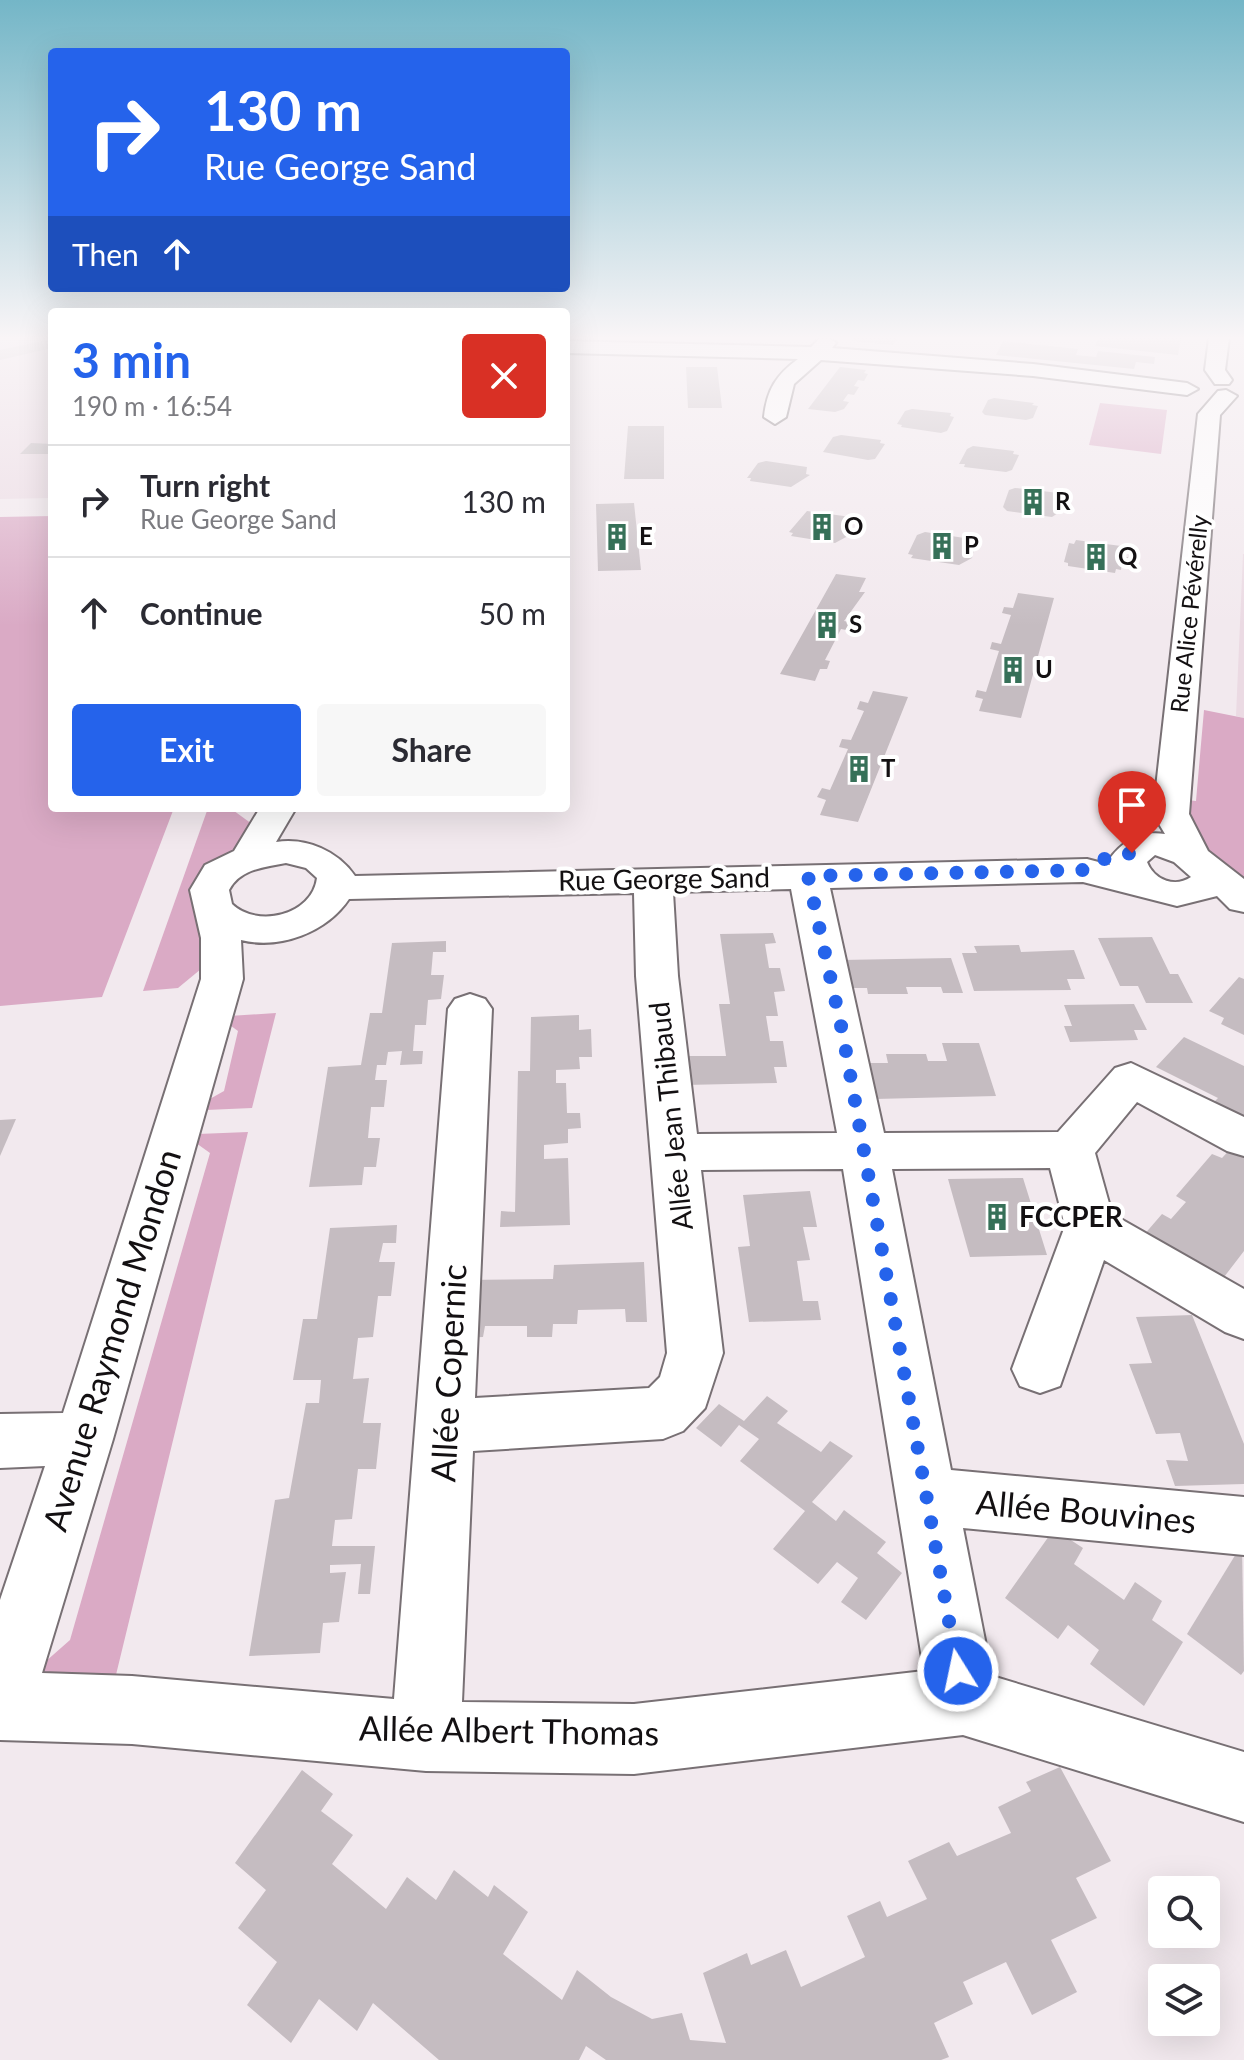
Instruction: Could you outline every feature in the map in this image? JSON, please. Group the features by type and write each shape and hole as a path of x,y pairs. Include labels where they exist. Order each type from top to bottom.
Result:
{"street":[{"name":"Rue Alice Pévérelly","path":"1171,814 1216,434"},
{"path":"248,858 276,812"},
{"path":"279,812 285,831 303,854"},
{"path":"1150,870 1204,889 1211,881 1171,814"},
{"path":"1150,870 1171,814"},
{"path":"1150,870 1174,848 1200,862 1244,900"},
{"path":"267,853 303,854 330,866 336,876 336,888 319,910 285,926 245,928 227,923 214,914 207,902 208,890 216,877 248,858 267,853"},
{"name":"Rue George Sand","path":"336,888 1087,870 1119,882 1150,870"},
{"path":"1150,870 1244,913"},
{"path":"808,876 843,1035 963,1701"},
{"name":"Allée Jean Thibaud","path":"447,1426 663,1413 685,1390 695,1353 657,976 653,879"},
{"name":"Avenue Raymond Mondon","path":"0,1699 84,1439 222,979 221,938 214,914"},
{"name":"Avenue Raymond Mondon","path":"222,979 258,940 285,926"},
{"name":"Allée Copernic","path":"426,1736 470,1009"},
{"path":"675,1152 1070,1150 1131,1079 1244,1138"},
{"path":"1040,1369 1090,1226 1070,1150"},
{"path":"1090,1226 1244,1316"},
{"path":"0,1441 84,1439"},
{"name":"Allée Bouvines","path":"928,1496 1244,1526"},
{"name":"Allée Albert Thomas","path":"0,1706 132,1710 426,1736 634,1739 963,1701 1244,1787"}],"shaded area":[{"path":"0,434 48,434 48,498 0,499"},
{"path":"1092,434 1164,434 1161,454 1089,445"},
{"path":"48,516 48,812 172,812 102,997 0,1006 0,517"},
{"path":"1244,554 1244,718 1236,716"},
{"path":"1204,710 1244,718 1244,891 1235,885 1189,824 1187,800 1196,801"},
{"path":"207,812 236,812 252,824 201,969 178,988 143,991"},
{"path":"276,1013 252,1108 206,1110 208,1100 224,1091 238,1031 227,1023 229,1016"},
{"path":"248,1132 114,1683 38,1684 45,1662 70,1640 210,1153 196,1143 198,1134"}],"building":[{"path":"627,434 664,434 664,479 624,479"},
{"path":"841,435 881,440 880,443 885,444 875,459 868,460 823,452 833,437"},
{"path":"31,443 48,444 48,454 20,454"},
{"path":"973,446 1014,451 1013,454 1019,455 1012,470 1006,472 964,467 965,464 959,464 967,449"},
{"path":"766,461 807,467 806,474 810,475 791,487 750,481 751,478 747,478 758,463"},
{"name":"R","path":"1009,490 1059,493 1064,502 1061,511 1052,517 1007,511 1003,507"},
{"name":"E","path":"634,503 641,570 598,571 596,504"},
{"name":"O","path":"807,511 851,517 849,527 853,528 848,536 835,543 791,536 793,533 789,532"},
{"name":"P","path":"925,532 971,539 971,549 974,550 972,558 959,565 911,558 913,555 908,554 917,535"},
{"name":"Q","path":"1076,540 1121,546 1124,557 1128,557 1127,564 1122,563 1121,570 1116,569 1115,573 1068,566 1064,562 1069,543 1074,544"},
{"name":"S","path":"836,574 866,578 859,592 865,592 844,621 849,622 846,630 841,629 825,660 830,661 827,669 820,669 815,681 780,674"},
{"name":"U","path":"1018,593 1054,598 1021,718 979,711 983,699 975,697 977,690 986,692 999,651 990,649 992,642 1001,644 1011,615 1002,613 1004,607 1013,608"},
{"name":"T","path":"873,691 908,697 858,822 820,815 826,800 817,797 822,788 830,790 848,749 839,747 842,739 851,740 864,711 857,709 860,701 868,703"},
{"path":"773,933 776,943 765,944 769,968 780,968 785,991 774,992 778,1016 766,1016 770,1041 783,1041 787,1067 774,1067 777,1083 685,1085 682,1056 726,1056 719,1004 730,1004 720,934"},
{"path":"1152,937 1170,974 1178,974 1193,1003 1146,1003 1138,986 1120,986 1098,938"},
{"path":"446,941 446,952 433,952 431,975 444,975 441,999 428,1000 426,1025 415,1025 413,1051 423,1051 422,1064 400,1065 402,1051 388,1052 386,1065 377,1065 375,1080 387,1080 384,1107 371,1107 368,1138 380,1138 376,1167 364,1167 362,1185 309,1187 328,1067 361,1065 370,1013 382,1013 392,943"},
{"path":"1019,945 1021,952 1074,950 1085,979 1067,979 1071,990 974,991 962,953 977,953 974,946"},
{"path":"951,958 963,993 943,993 941,987 906,987 908,994 868,994 867,988 849,988 842,960"},
{"path":"1239,977 1244,979 1244,1035 1221,1024 1224,1018 1209,1011"},
{"path":"1134,1004 1147,1030 1134,1030 1138,1040 1070,1042 1064,1026 1072,1026 1064,1005"},
{"path":"579,1015 579,1030 591,1029 592,1057 579,1057 580,1069 556,1070 556,1083 566,1083 567,1113 580,1113 581,1128 568,1129 568,1143 544,1145 544,1159 568,1158 570,1225 500,1227 501,1211 515,1212 518,1071 530,1071 531,1017"},
{"path":"1184,1037 1244,1066 1244,1121 1212,1104 1218,1098 1156,1067"},
{"path":"942,1043 979,1043 996,1096 875,1099 866,1063 888,1063 886,1054 926,1054 928,1061 947,1061"},
{"path":"16,1119 0,1156 0,1120"},
{"path":"1237,1142 1244,1146 1244,1251 1221,1281 1143,1236 1162,1214 1171,1219 1186,1202 1176,1196 1212,1154 1222,1158"},
{"name":"FCCPER","path":"1023,1178 1047,1255 970,1257 948,1179"},
{"path":"810,1191 817,1227 803,1227 810,1260 797,1261 803,1301 818,1301 821,1320 749,1322 738,1247 750,1246 743,1195"},
{"path":"397,1225 396,1243 383,1243 379,1262 395,1262 391,1296 378,1296 373,1337 358,1338 353,1379 369,1378 363,1423 381,1423 376,1469 358,1469 352,1519 335,1520 332,1546 375,1546 370,1594 358,1594 361,1564 330,1565 330,1573 346,1572 339,1622 323,1623 320,1653 249,1656 275,1500 289,1498 306,1403 319,1403 321,1380 293,1380 303,1319 317,1319 330,1228"},
{"path":"644,1262 647,1322 626,1322 625,1309 578,1310 577,1324 553,1324 552,1337 527,1337 527,1326 485,1326 483,1337 458,1338 462,1280 553,1279 554,1265"},
{"path":"1192,1315 1244,1444 1244,1484 1175,1486 1166,1460 1188,1461 1180,1433 1156,1434 1129,1364 1152,1363 1136,1317"},
{"path":"767,1396 788,1411 777,1423 821,1452 830,1441 853,1456 812,1502 836,1521 844,1510 886,1542 877,1553 902,1573 866,1620 841,1602 858,1578 837,1562 818,1584 773,1549 805,1511 740,1461 759,1439 739,1425 721,1447 696,1428 719,1404 744,1421"},
{"path":"1054,1529 1083,1548 1074,1564 1124,1600 1135,1582 1162,1601 1152,1620 1183,1642 1144,1706 1090,1664 1099,1650 1068,1625 1058,1639 1005,1598"},
{"path":"1242,1544 1244,1671 1241,1675 1187,1634"},
{"path":"1060,1767 1111,1861 1076,1878 1097,1918 1051,1940 1077,1992 1032,2015 1006,1962 963,1982 973,2004 934,2023 949,2057 941,2060 606,2060 586,2046 579,2060 439,2060 373,2003 357,2031 319,1999 291,2043 247,2005 277,1962 238,1928 266,1890 235,1863 302,1770 333,1794 321,1811 353,1835 332,1864 386,1909 407,1877 436,1900 454,1870 488,1897 494,1885 528,1912 503,1954 562,2000 577,1970 611,1997 652,2019 682,2013 690,2040 726,2043 703,1973 747,1953 751,1965 786,1950 801,1987 865,1957 847,1916 880,1901 887,1917 927,1899 908,1861 949,1842 957,1856 1011,1833 998,1807 1031,1791 1026,1782"}],"place":[{"name":"R","path":"1033,502"},
{"name":"O","path":"822,527"},
{"name":"E","path":"617,537"},
{"name":"P","path":"942,546"},
{"name":"Q","path":"1096,557"},
{"name":"S","path":"827,625"},
{"name":"U","path":"1013,670"},
{"name":"T","path":"859,769"},
{"name":"FCCPER","path":"997,1217"}],"route":[{"path":"958,1671 843,1035 808,876 1087,870 1106,858 1132,853"}]}
